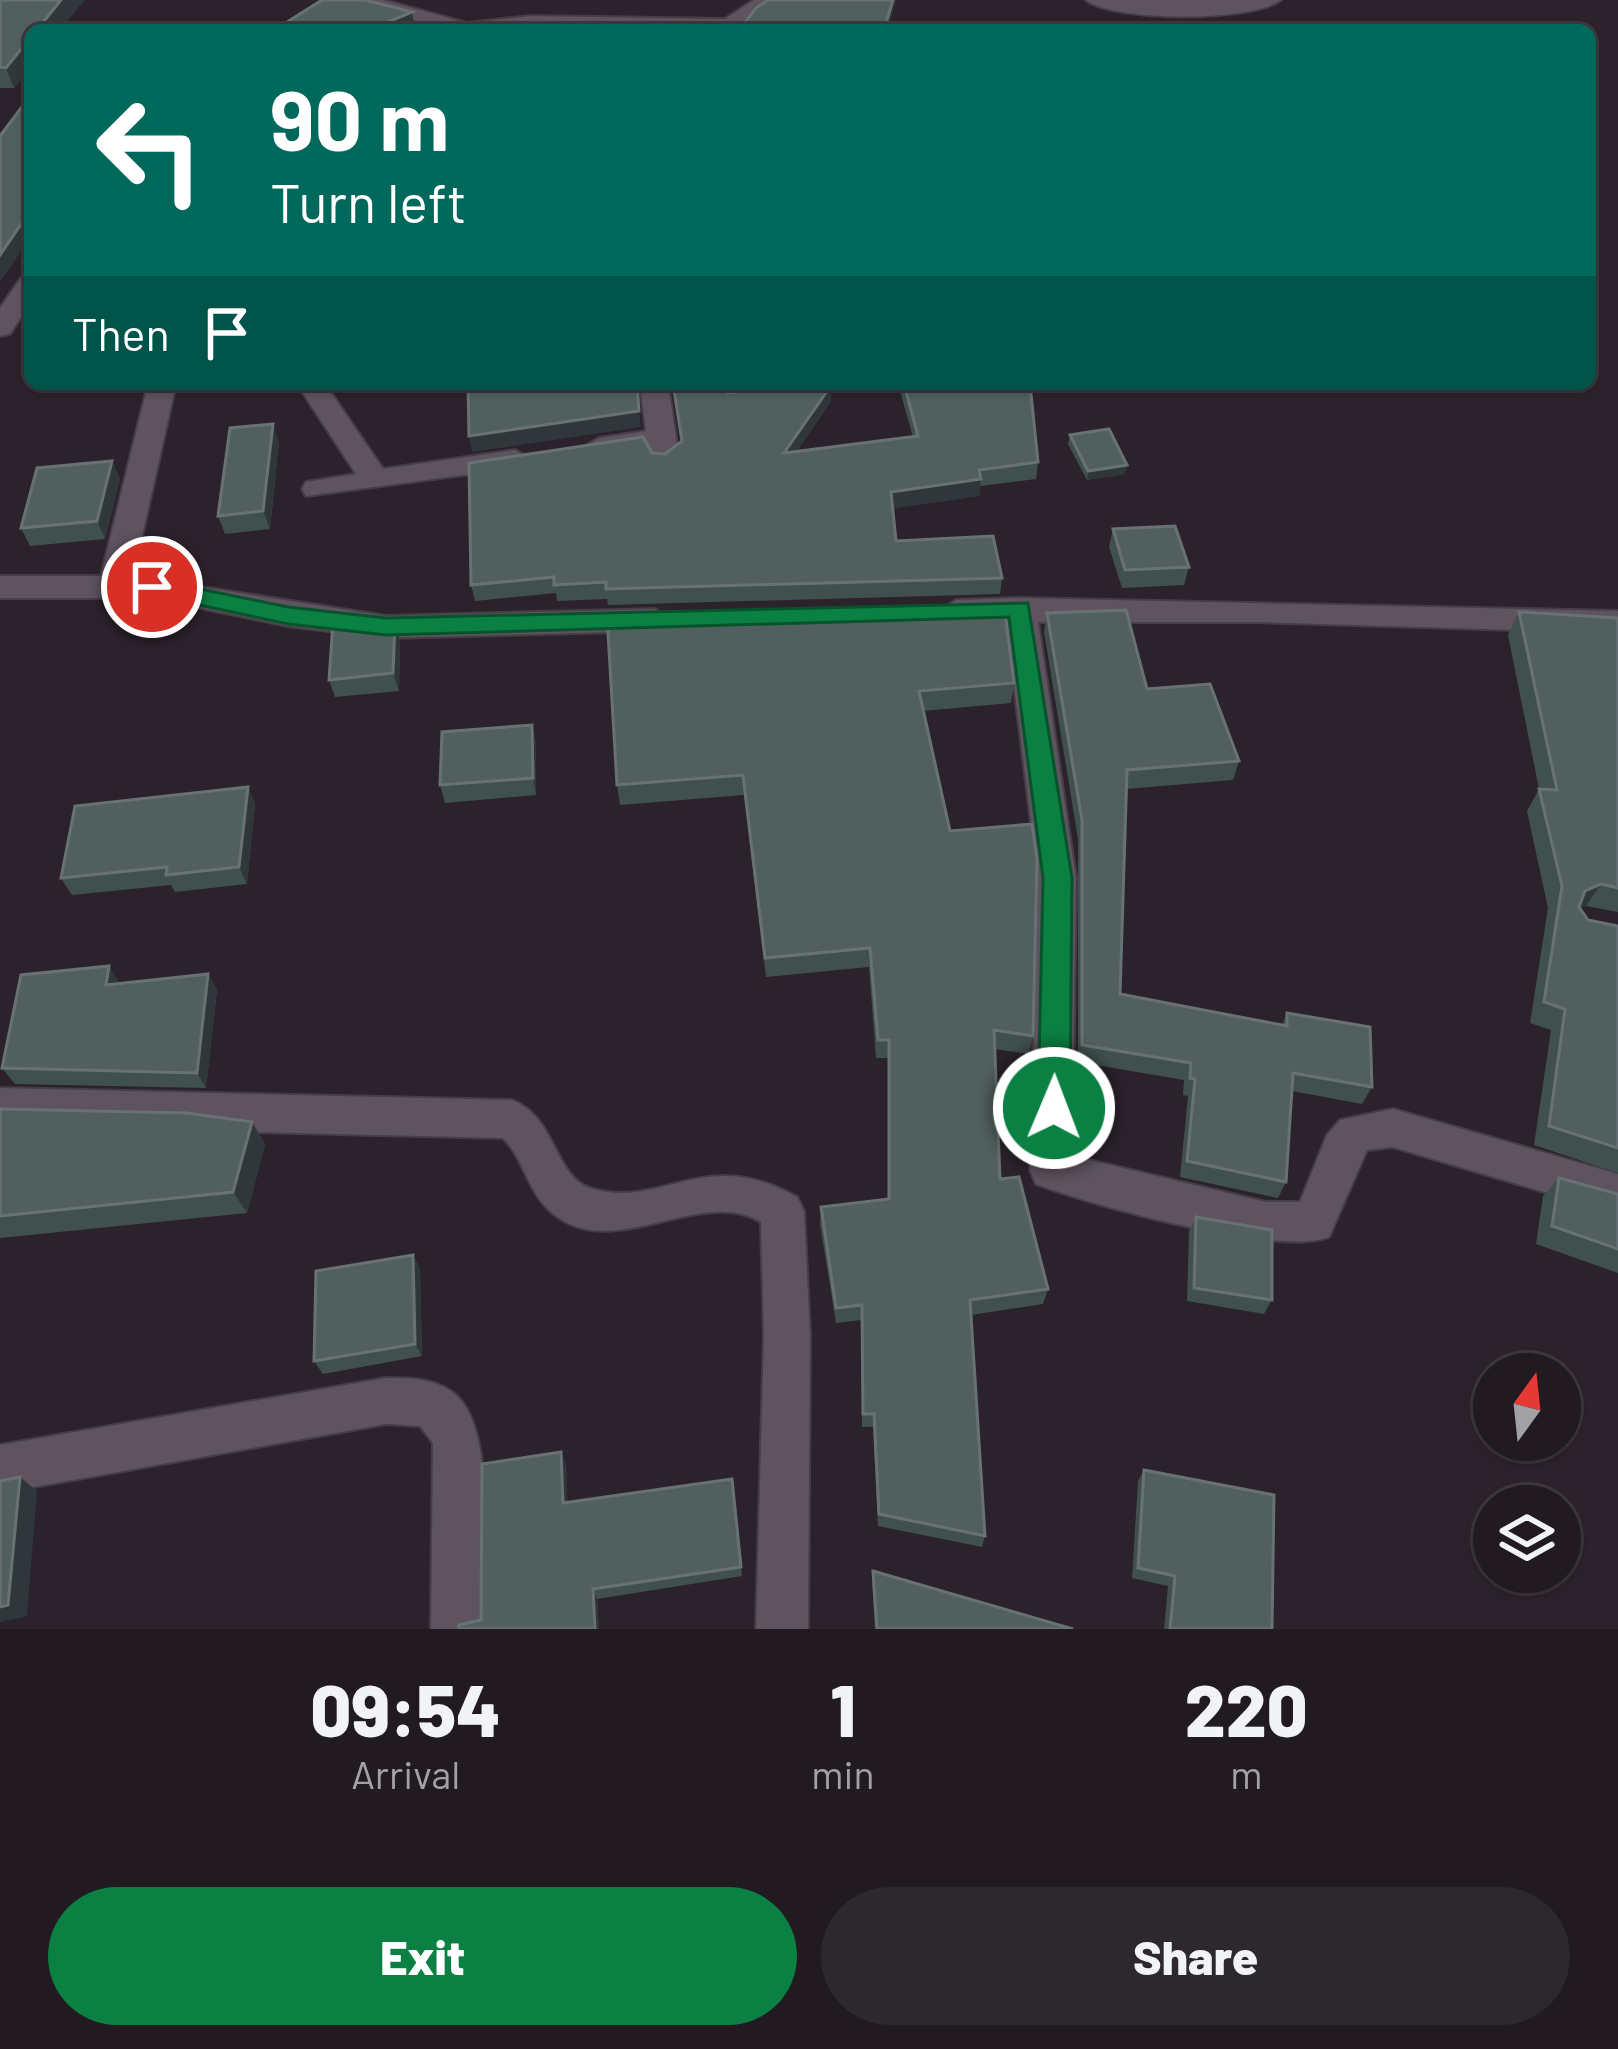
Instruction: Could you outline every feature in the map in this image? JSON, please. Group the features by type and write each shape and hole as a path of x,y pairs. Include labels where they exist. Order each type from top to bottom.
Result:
{"street":[{"path":"358,0 443,24"},
{"path":"731,24 768,0"},
{"path":"1096,0 1175,12 1237,9 1271,0"},
{"path":"515,24 663,24"},
{"path":"0,328 24,296"},
{"path":"115,585 161,390"},
{"path":"315,390 375,480"},
{"path":"317,489 562,452 663,449 655,390"},
{"path":"0,587 115,585 386,627 687,620"},
{"path":"1020,609 1058,878 1051,1170 1266,1222 1314,1223 1342,1149 1354,1133 1393,1128 1618,1194"},
{"path":"925,612 1020,609 1618,622"},
{"path":"0,1108 512,1120 533,1139 566,1199 584,1207 609,1209 748,1194 782,1211 787,1335 782,1629"},
{"path":"0,1468 386,1401 422,1401 445,1413 457,1440 457,1629"}],"building":[{"path":"0,0 61,0 42,24 24,24 24,46 6,68 0,67"},
{"path":"322,0 365,0 412,12 383,24 284,24"},
{"path":"768,0 893,0 886,24 744,24"},
{"path":"24,104 24,220 0,255 0,136"},
{"path":"468,390 637,390 639,411 469,436"},
{"path":"674,390 828,390 784,453 918,436 906,390 1031,390 1038,462 979,470 981,479 891,492 896,541 993,536 1002,578 606,589 606,582 554,585 554,577 471,585 469,463 643,437 652,453 665,454 682,441"},
{"path":"273,424 263,511 218,516 230,428"},
{"path":"1109,429 1127,465 1088,471 1070,435"},
{"path":"112,461 97,521 21,528 37,468"},
{"path":"1175,526 1189,567 1125,570 1113,529"},
{"path":"1004,605 1014,683 919,691 950,831 1032,824 1037,859 1033,1036 994,1030 1000,1179 1019,1177 1048,1289 970,1300 985,1536 879,1514 874,1414 863,1414 862,1305 836,1308 821,1207 889,1199 889,1040 878,1040 870,948 765,958 743,775 617,785 607,616"},
{"path":"1126,610 1147,689 1210,684 1239,761 1127,770 1120,994 1287,1026 1287,1013 1370,1027 1372,1087 1293,1073 1286,1182 1187,1161 1195,1079 1190,1078 1191,1063 1082,1045 1082,820 1047,613"},
{"path":"1519,612 1618,618 1618,888 1601,884 1585,891 1579,907 1588,920 1618,926 1618,1148 1549,1126 1565,1009 1544,1002 1562,886 1539,789 1557,790"},
{"path":"333,622 395,624 393,673 329,680"},
{"path":"532,725 533,778 440,785 442,732"},
{"path":"248,787 239,867 166,875 167,867 61,878 75,806"},
{"path":"109,966 106,985 208,974 197,1073 2,1068 21,975"},
{"path":"0,1109 187,1113 252,1122 233,1192 0,1216"},
{"path":"1559,1178 1618,1194 1618,1249 1552,1226"},
{"path":"1196,1217 1272,1230 1272,1300 1194,1288"},
{"path":"413,1255 415,1344 314,1361 316,1271"},
{"path":"561,1452 563,1503 732,1479 741,1567 593,1589 595,1629 459,1629 459,1625 481,1620 482,1464"},
{"path":"1144,1470 1274,1495 1272,1629 1170,1629 1175,1576 1138,1568"},
{"path":"20,1477 8,1605 0,1607 0,1481"},
{"path":"873,1571 1073,1629 877,1629"}],"route":[{"path":"152,587 288,615 386,627 1020,609 1058,878 1054,1108"}]}
